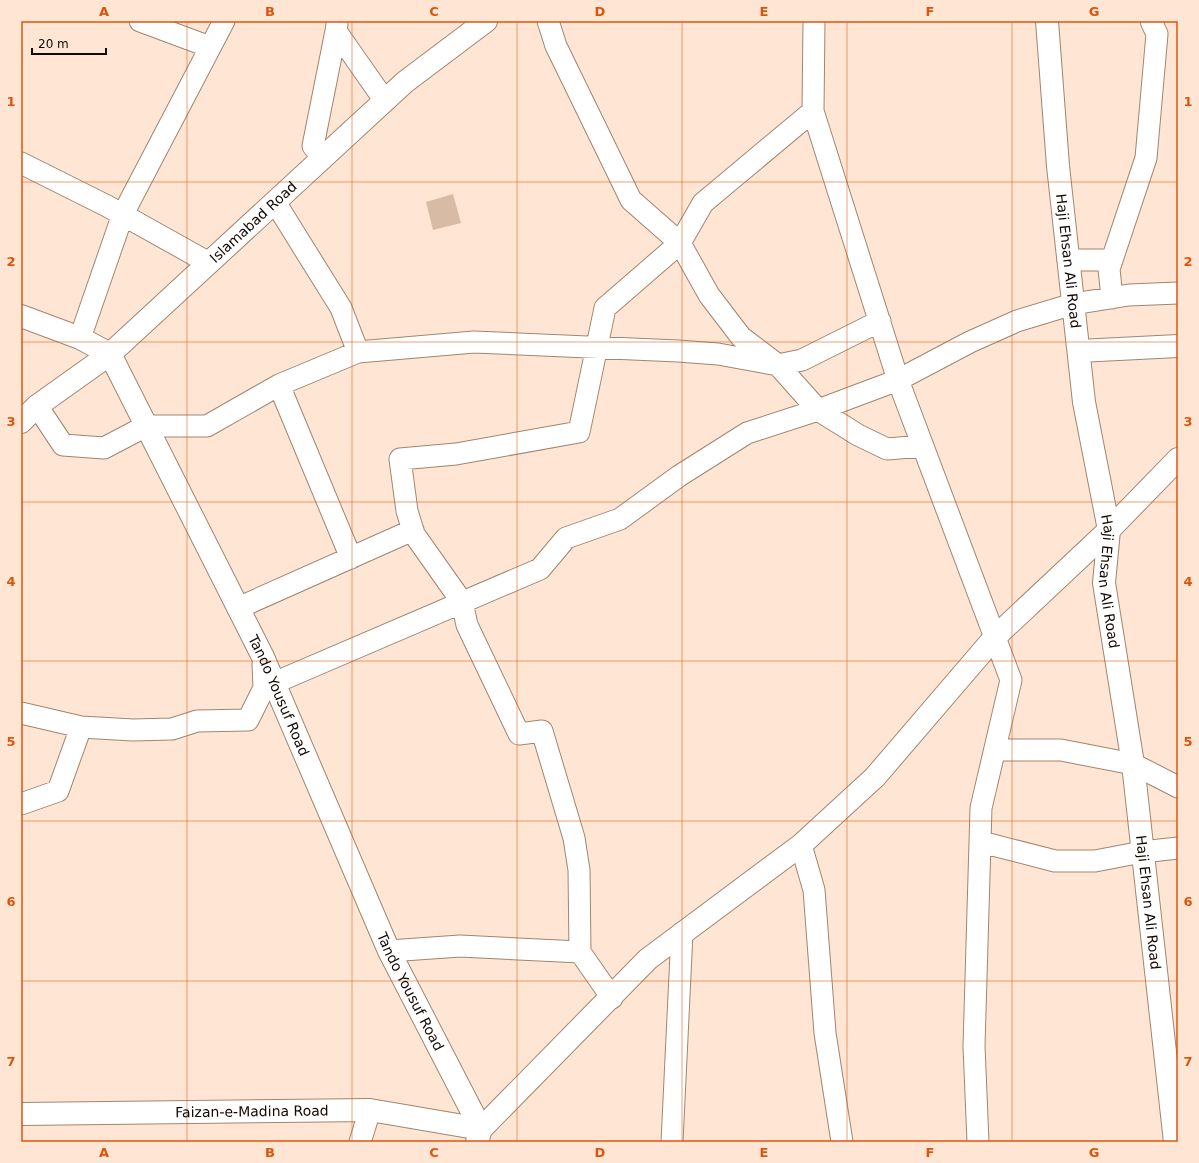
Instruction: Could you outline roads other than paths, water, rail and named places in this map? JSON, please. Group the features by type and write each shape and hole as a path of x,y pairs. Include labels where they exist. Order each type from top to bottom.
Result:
{"street":[{"path":"140,21 162,25 210,47"},
{"path":"80,338 123,214 224,21"},
{"name":"Islamabad Road","path":"21,422 37,406 110,354 405,82 486,21"},
{"path":"548,21 556,46 631,200 680,243 709,294 741,337 778,365 818,410 858,435 887,449 923,446"},
{"path":"814,21 814,111 898,380 1011,680 981,808 974,1046 978,1142"},
{"name":"Haji Ehsan Ali Road","path":"1047,21 1068,260 1084,402 1109,530 1104,583 1134,764 1142,852 1175,1142"},
{"path":"1112,298 1109,269 1146,158 1157,34 1151,21"},
{"path":"337,26 385,101"},
{"path":"323,158 313,146 337,26"},
{"path":"612,998 580,952 579,870 574,838 542,731 519,734 466,625 462,602 413,530 407,511 400,459 456,454 579,432 605,308 680,243 703,203 814,111"},
{"path":"21,162 123,214 209,263"},
{"path":"275,202 341,308 358,352"},
{"path":"1068,260 1112,260"},
{"path":"274,683 540,569 566,538 620,519 679,476 747,433 818,410 898,380 970,342 1017,321 1073,304 1129,295 1178,293"},
{"path":"21,316 80,338 110,354"},
{"path":"37,406 64,445 104,448 146,426 207,426 279,385 358,352 474,342 718,354 778,365 802,360 880,322"},
{"path":"1079,351 1178,346"},
{"name":"Tando Yousuf Road","path":"110,354 263,657 389,951 479,1136"},
{"path":"279,385 351,558"},
{"path":"479,1136 648,959 801,845 875,777 995,637 1109,530 1178,459"},
{"path":"238,608 413,530"},
{"path":"21,713 81,727 133,730 172,729 196,721 248,720 264,688 263,657"},
{"path":"21,804 58,791 81,727"},
{"path":"995,750 1061,750 1134,764 1178,787"},
{"path":"981,842 1055,861 1094,860 1178,848"},
{"path":"801,845 814,890 825,1034 842,1142"},
{"path":"672,1142 682,933"},
{"path":"389,951 460,946 580,952"},
{"path":"360,1142 370,1110"},
{"name":"Faizan-e-Madina Road","path":"21,1114 370,1110 479,1136"}]}
